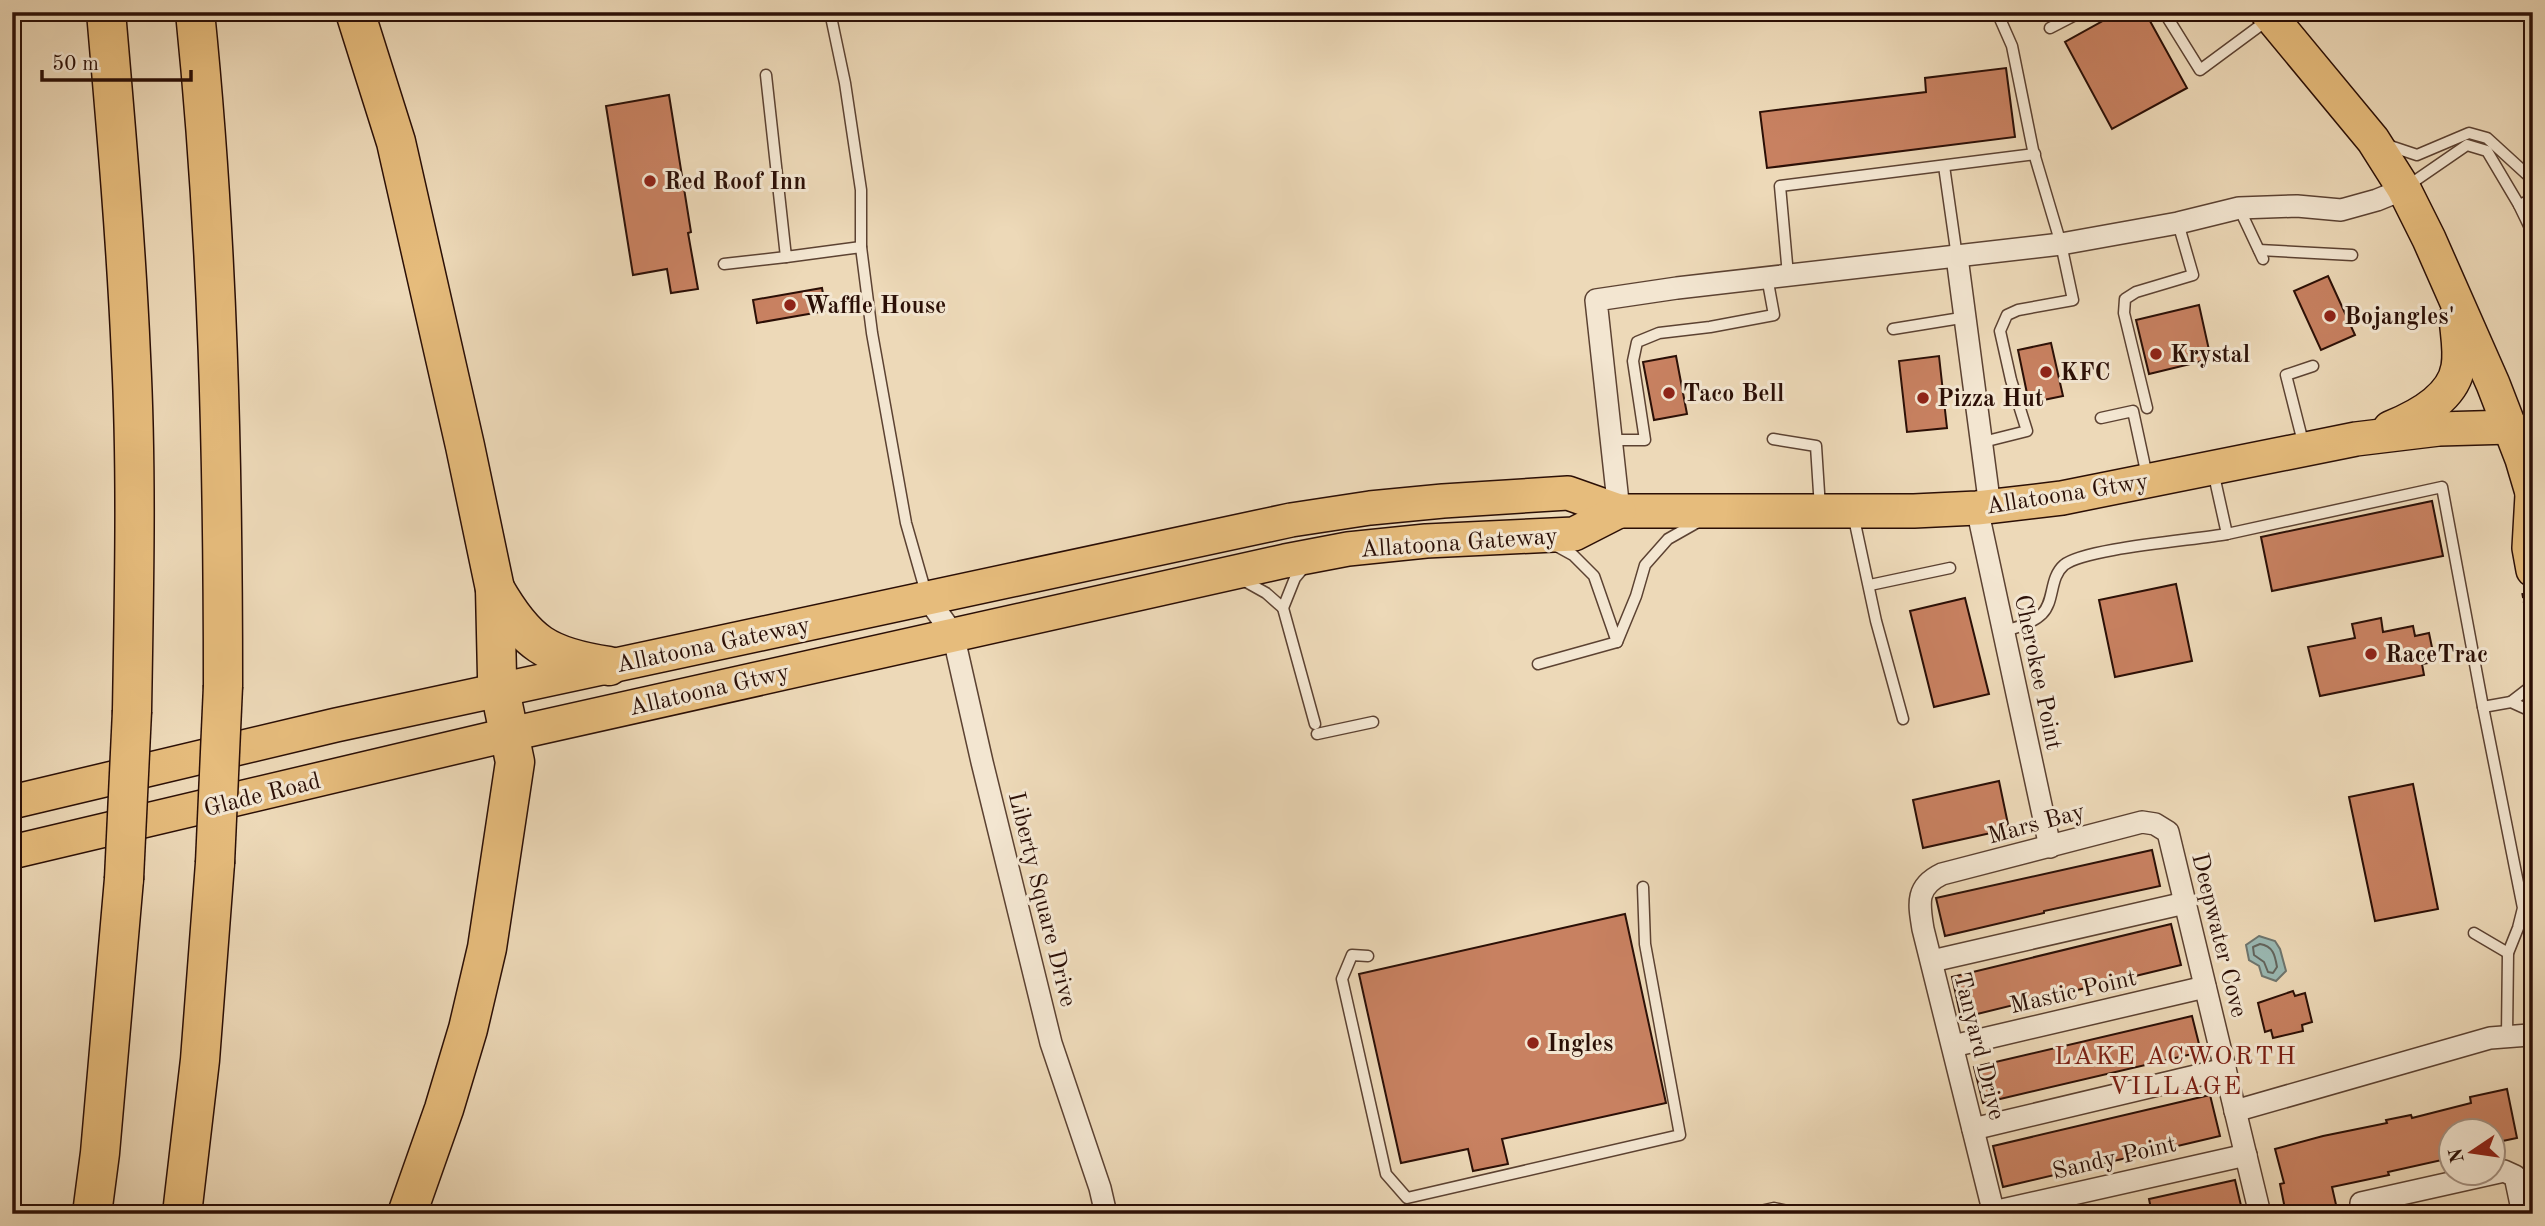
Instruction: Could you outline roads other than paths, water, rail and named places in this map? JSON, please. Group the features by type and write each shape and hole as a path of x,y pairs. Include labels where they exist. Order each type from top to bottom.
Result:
{"highway":[{"path":"92,1214 124,879 132,711 134,475 131,358 123,214 106,12"},
{"path":"182,1214 200,1060 215,863 223,686 220,354 205,111 195,12"},
{"path":"355,12 396,142 495,589 499,691 511,734 515,762 487,948 468,1029 444,1109 407,1214"},
{"path":"495,589 516,622 544,648 558,655 609,666"}],"main road":[{"path":"2269,15 2373,140 2404,189 2511,427 2533,495 2529,548 2533,570"},
{"path":"2370,437 2412,419 2437,401 2452,383 2458,368 2459,346 2453,293"},
{"name":"Allatoona Gtwy","path":"1619,511 1984,508 2062,498 2370,437 2461,428 2511,427"},
{"name":"Allatoona Gateway","path":"499,691 1291,520 1443,500 1568,493 1619,511"},
{"name":"Allatoona Gateway","path":"908,645 1318,555 1426,541 1574,534 1619,511"},
{"name":"Allatoona Gtwy","path":"511,734 908,645"},
{"name":"Glade Road","path":"12,802 336,725 499,691"},
{"name":"Glade Road","path":"12,852 511,734"}],"street":[{"path":"1619,511 1596,300 1677,288 2061,244 2178,223 2239,208 2297,206 2341,210 2404,189"},
{"name":"Cherokee Point","path":"1957,257 1983,442 1984,508 2003,632 2050,847"},
{"name":"Liberty Square Drive","path":"928,599 953,634 1051,1043 1100,1188 1106,1214"},
{"name":"Mars Bay","path":"1922,890 1931,880 1942,874 2142,822 2155,824 2168,832"},
{"name":"Deepwater Cove","path":"2168,832 2260,1214"},
{"name":"Tanyard Drive","path":"1922,890 1920,910 1994,1213"},
{"path":"1932,961 2185,903"},
{"name":"Mastic Point","path":"1953,1046 2205,987"},
{"path":"2235,1111 2490,1038 2525,1035"},
{"path":"1973,1129 2225,1069"},
{"name":"Sandy Point","path":"1994,1213 2246,1154"},
{"path":"2363,1214 2361,1203 2504,1171 2515,1176 2523,1214"}],"lane":[{"path":"830,12 845,83 861,190 861,247 872,333 906,523 928,599"},
{"path":"1983,442 2027,431 2011,380 2000,331 2007,315 2018,310 2073,300 2061,244 2035,155 2012,46 1997,12"},
{"path":"2050,28 2081,12"},
{"path":"2164,12 2200,71 2269,15"},
{"path":"766,75 786,257"},
{"path":"2373,140 2417,155 2469,133 2487,138 2533,180"},
{"path":"2404,189 2468,145 2487,151 2533,234"},
{"path":"1610,440 1644,440 1633,361 1637,342 1659,333 1774,315 1778,276 1780,186 2035,155"},
{"path":"1944,166 1957,257"},
{"path":"2519,205 2533,199"},
{"path":"2239,208 2261,255 2353,255"},
{"path":"2147,408 2124,313 2125,299 2136,292 2193,275 2178,223"},
{"path":"724,264 861,247"},
{"path":"1893,329 1967,317"},
{"path":"2304,448 2286,375 2313,366"},
{"path":"2101,418 2133,411 2147,481"},
{"path":"1773,439 1816,446 1836,511 1870,585 1876,621 1903,719"},
{"path":"2213,467 2227,534"},
{"path":"2003,632 2032,621 2044,612 2053,580 2064,565 2089,555 2227,534 2442,488 2523,908 2508,953 2525,1035"},
{"path":"1617,642 1636,596 1645,565 1668,539 1717,511"},
{"path":"1538,535 1573,555 1594,576 1617,642"},
{"path":"1283,608 1295,579 1303,567 1318,555"},
{"path":"1870,585 1950,568"},
{"path":"1225,574 1254,586 1283,608 1316,729 1373,722"},
{"path":"1538,664 1617,642"},
{"path":"2483,707 2511,702 2533,685"},
{"path":"2511,702 2533,712"},
{"path":"1368,956 1352,954 1342,979 1386,1174 1407,1198 1680,1135 1645,944 1643,887"},
{"path":"2474,933 2508,953"},
{"path":"1747,1214 1774,1208 1790,1214"}],"water":[{"path":"2259,936 2275,941 2280,949 2286,971 2276,981 2262,976 2259,966 2249,960 2246,945"}],"place":[{"name":"Red Roof Inn","path":"650,181"},
{"name":"Waffle House","path":"790,305"},
{"name":"Bojangles'","path":"2330,316"},
{"name":"Krystal","path":"2156,354"},
{"name":"KFC","path":"2046,372"},
{"name":"Taco Bell","path":"1669,393"},
{"name":"Pizza Hut","path":"1923,398"},
{"name":"RaceTrac","path":"2371,654"},
{"name":"Ingles","path":"1533,1043"}],"district":[{"name":"LAKE ACWORTH VILLAGE","path":"2176,1070"}]}
